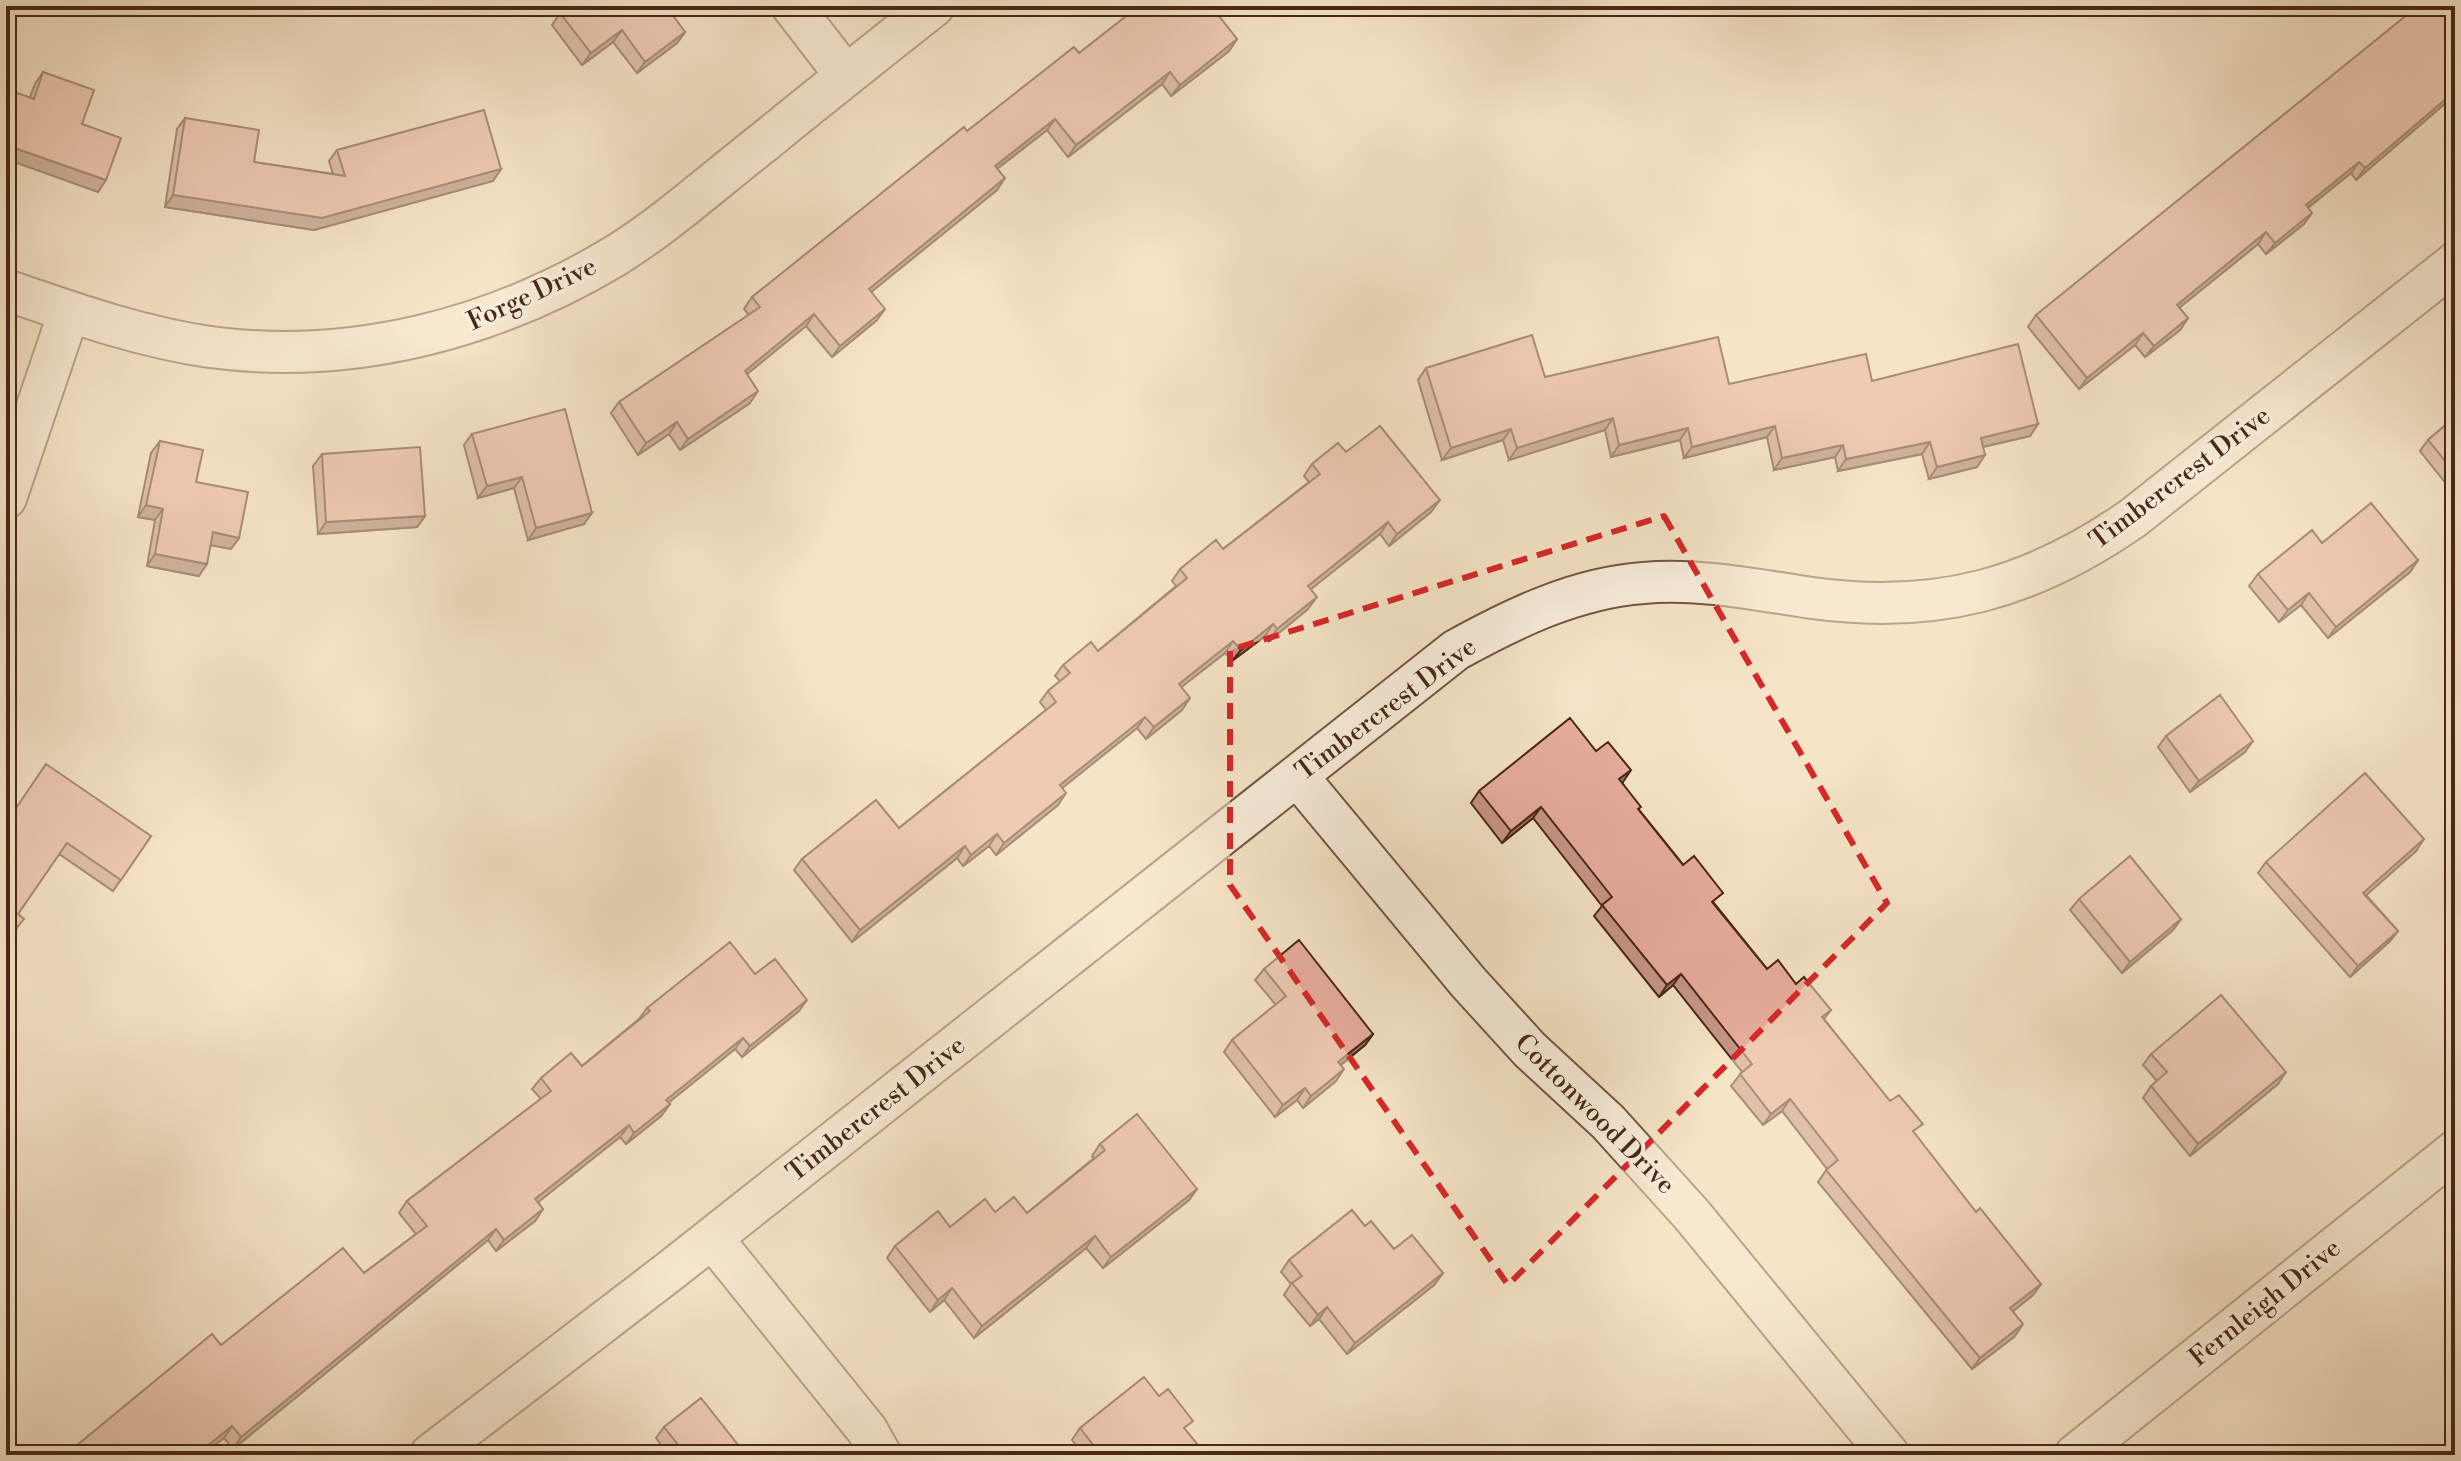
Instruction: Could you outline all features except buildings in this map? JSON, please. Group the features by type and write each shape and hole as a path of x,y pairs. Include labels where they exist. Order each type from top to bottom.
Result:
{"street":[{"path":"792,6 846,76"},
{"name":"Forge Drive","path":"6,290 148,336 211,347 278,351 352,348 457,328 505,312 616,255 664,221 934,6"},
{"name":"Timbercrest Drive","path":"430,1455 712,1238 1456,650 1535,609 1589,593 1641,583 1699,581 1870,605 1983,592 2039,574 2093,546 2133,518 2455,263"},
{"path":"6,498 69,312"},
{"name":"Cottonwood Drive","path":"1298,777 1468,982 1530,1050 1608,1122 1692,1215 1889,1455"},
{"name":"Fernleigh Drive","path":"2075,1455 2455,1151"},
{"path":"712,1238 867,1430 881,1455"}],"highlighted area":[{"path":"1664,516 1887,903 1508,1285 1230,885 1230,650"}]}
